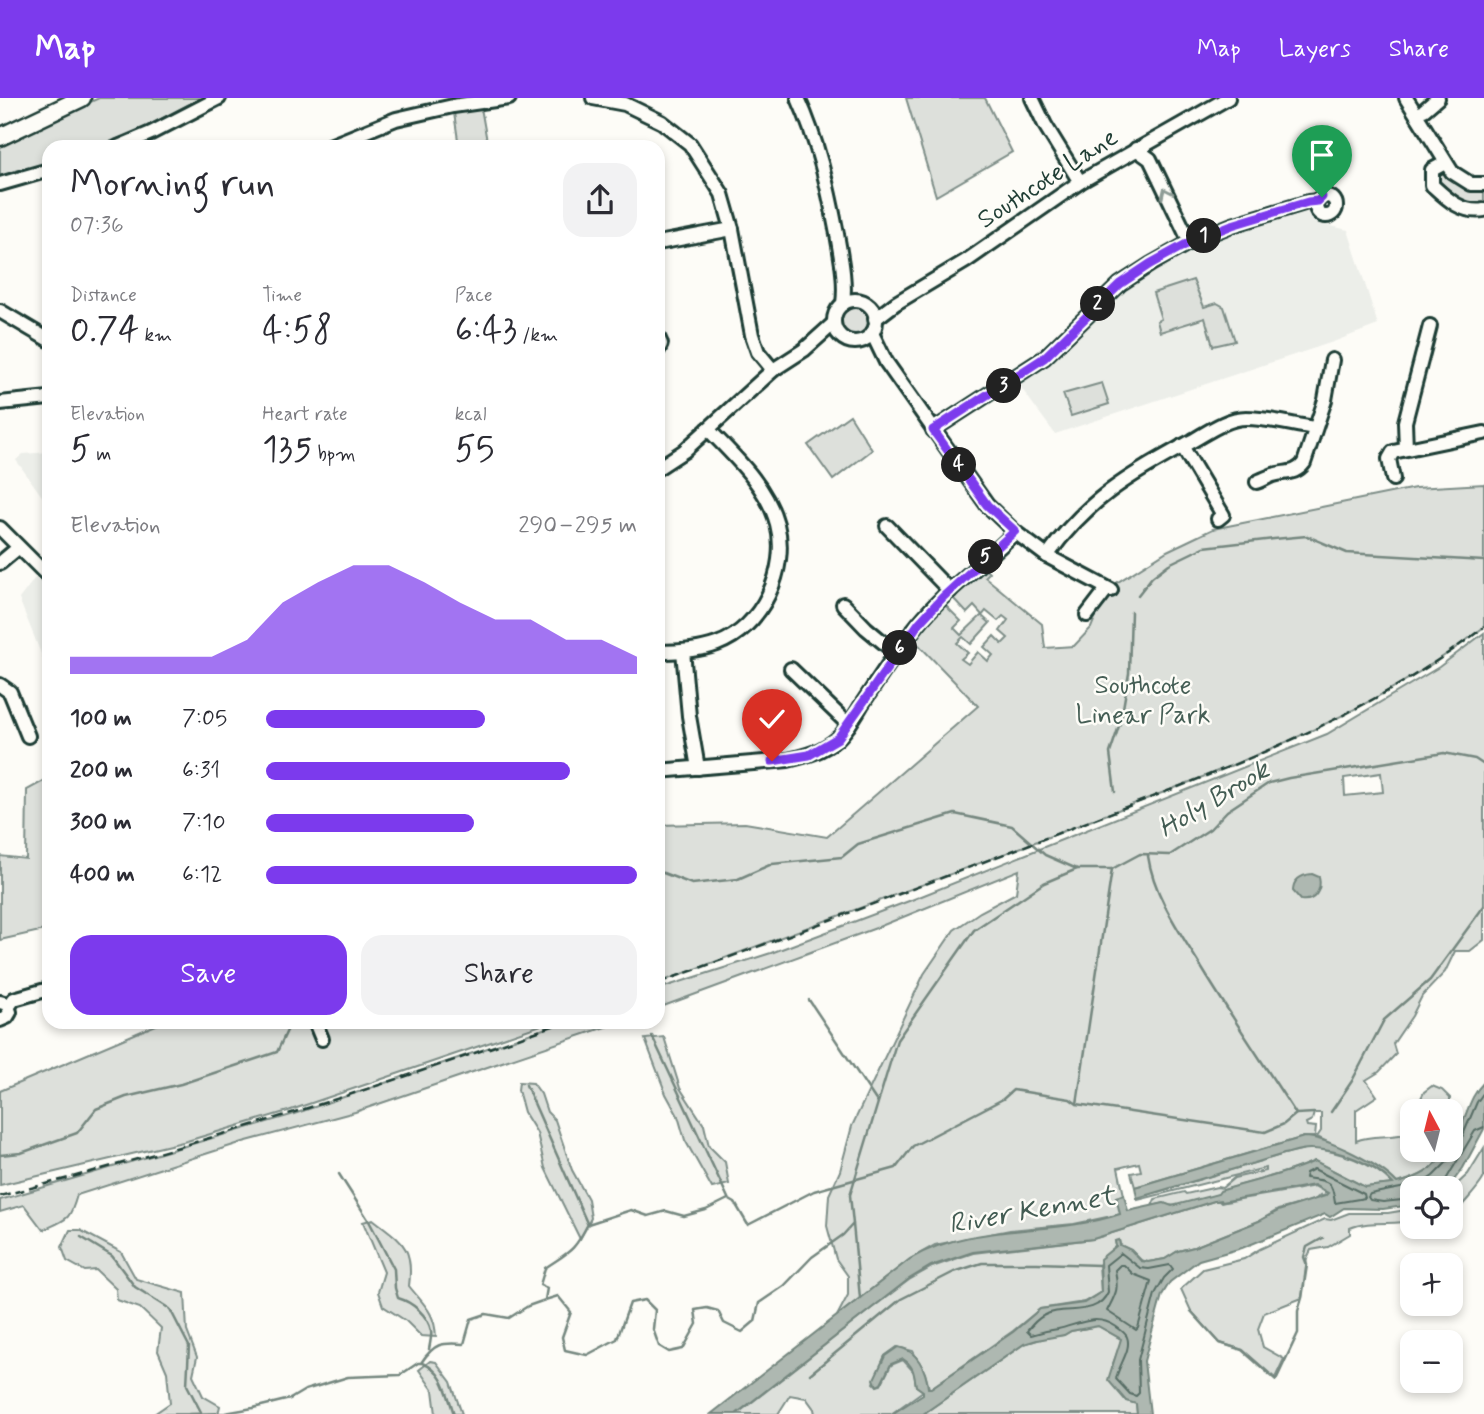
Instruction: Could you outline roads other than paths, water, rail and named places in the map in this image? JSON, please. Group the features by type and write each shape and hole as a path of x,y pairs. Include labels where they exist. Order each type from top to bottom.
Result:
{"main road":[{"path":"0,136 82,98"}],"street":[{"path":"149,140 219,98"},
{"path":"344,140 396,118 466,101 509,98"},
{"path":"593,98 625,104 662,122 690,144 722,194 732,229 751,335 758,352 773,370"},
{"path":"798,98 812,128 828,183 844,274 844,304"},
{"path":"1032,98 1045,125 1080,182"},
{"name":"Southcote Lane","path":"874,314 966,261 1080,182 1228,98"},
{"path":"1406,98 1452,172 1471,184 1484,184"},
{"path":"1424,110 1438,98"},
{"path":"1136,149 1150,159 1186,234 1192,241"},
{"path":"1445,163 1432,170 1432,185 1452,204 1478,212 1484,210"},
{"path":"0,184 42,172"},
{"path":"933,430 1044,358 1120,284 1192,241 1232,225 1318,201"},
{"path":"665,242 732,229"},
{"path":"844,274 857,301 874,314 867,337"},
{"path":"804,350 834,323 837,311 844,304 857,301"},
{"path":"0,310 42,336"},
{"path":"834,323 840,337"},
{"path":"1406,449 1405,422 1430,326"},
{"path":"665,464 684,452 773,370 804,350 828,339 840,337 850,342 867,337"},
{"path":"867,337 987,505 1047,556 1109,590 1087,615"},
{"path":"1257,482 1276,474 1284,475 1300,470 1304,464 1325,400 1332,360"},
{"path":"0,403 42,399"},
{"path":"1047,556 1068,527 1105,494 1155,460 1229,421 1245,418 1315,428"},
{"path":"665,652 718,644 748,624 765,601 776,573 780,548 777,523 761,488 708,429"},
{"path":"1393,479 1389,459 1393,452 1484,433"},
{"path":"1182,446 1223,515 1218,519"},
{"path":"887,526 950,591"},
{"path":"0,528 42,570"},
{"path":"665,770 788,760 809,755 838,738 919,623 1015,531"},
{"path":"0,563 18,548"},
{"path":"843,604 896,653"},
{"path":"683,651 689,716 698,768"},
{"path":"791,669 849,724"},
{"path":"0,685 10,692 29,738"},
{"path":"0,1020 9,1015 4,1004 42,991"},
{"path":"318,1029 322,1039"}],"water":[{"path":"1312,874 1319,877 1318,891 1314,897 1301,900 1293,891 1294,884 1301,877"},
{"path":"1484,1082 1484,1129 1463,1168 1457,1176 1419,1176 1438,1162 1463,1162 1463,1122 1479,1087"},
{"path":"1304,1137 1314,1138 1353,1153 1379,1168 1397,1183 1400,1182 1400,1207 1344,1208 1330,1217 1325,1214 1242,1248 1199,1260 1170,1282 1162,1295 1144,1361 1150,1414 1137,1414 1136,1404 1126,1401 1108,1380 1121,1339 1098,1326 1024,1344 923,1414 892,1414 923,1394 916,1386 911,1367 903,1359 891,1364 881,1384 877,1386 874,1379 885,1356 898,1347 915,1356 923,1367 928,1388 931,1388 1013,1332 1040,1309 1084,1303 1101,1292 1100,1259 1116,1246 1115,1241 1119,1240 1120,1245 1131,1250 1141,1261 1165,1259 1178,1251 1328,1193 1314,1185 1214,1201 1093,1239 973,1252 931,1266 909,1279 736,1414 711,1414 910,1259 934,1247 986,1234 1094,1221 1120,1214 1116,1197 1124,1195 1128,1211 1164,1203 1172,1206 1218,1194 1220,1191 1315,1161 1365,1187 1393,1184 1377,1170 1356,1159 1309,1149 1137,1198 1135,1187"}],"waterway":[{"path":"1138,595 1152,577 1169,564 1204,547 1274,539 1307,536 1347,553 1484,561"},
{"path":"1115,792 1110,753 1121,720 1129,673 1131,612"},
{"name":"Holy Brook","path":"665,874 692,884 738,879 772,864 842,857 858,844 955,814 1012,826 1045,855 1077,869 1112,869 1140,854 1170,855 1210,829 1227,811 1269,783 1444,753 1475,759 1484,765"},
{"path":"1148,856 1156,886 1170,915 1237,1024 1296,1114 1314,1113"},
{"path":"545,1300 558,1296 571,1312 562,1337 565,1350 587,1355 617,1339 630,1303 645,1300 655,1310 653,1329 659,1346 669,1352 683,1349 697,1324 695,1310 707,1308 718,1311 724,1323 742,1332 755,1321 759,1303 784,1286 812,1257 843,1235 853,1224 850,1195 897,1040 974,930 1044,883 1077,869"},
{"path":"1077,1104 1112,869"},
{"path":"1331,1112 1352,1081 1384,1020 1430,980 1484,906"},
{"path":"809,1000 877,1102"},
{"name":"Holy Brook","path":"0,1155 21,1153 77,1133 96,1109 126,1097 181,1084 277,1052 288,1029"},
{"path":"652,1036 728,1198"},
{"path":"526,1085 587,1223"},
{"path":"189,1414 225,1413 253,1408 290,1399 305,1390 348,1377 400,1375 421,1363 430,1351 439,1345 464,1344 471,1319 486,1314 509,1318 528,1306 545,1300 547,1288 540,1285 545,1268 570,1250 588,1224 631,1210 648,1216 666,1211 684,1216 706,1210 728,1199 735,1203 748,1225 814,1191 896,1168 913,1146 1003,1099 1013,1090 1070,1099 1077,1104 1265,1132 1284,1124 1296,1114"},
{"path":"339,1174 369,1221 394,1269 398,1298 414,1306 427,1320 431,1333 429,1349"},
{"path":"853,1224 860,1298"},
{"path":"81,1237 112,1256 135,1287 170,1309 189,1346 187,1385 201,1412"},
{"path":"1191,1311 1220,1343 1242,1350 1276,1380 1298,1333 1298,1311 1307,1265 1304,1257 1307,1247 1323,1238"},
{"path":"810,1374 901,1299 954,1272 982,1263 1099,1265"},
{"path":"422,1363 440,1377 454,1414"}],"railway":[{"path":"665,980 935,881 1251,758 1394,688 1484,627"},
{"path":"0,1196 284,1115 544,1029"}],"park label":[{"name":"Southcote Linear Park","path":"1143,701"}],"water label":[{"name":"River Kennet","path":"1032,1211"}]}
